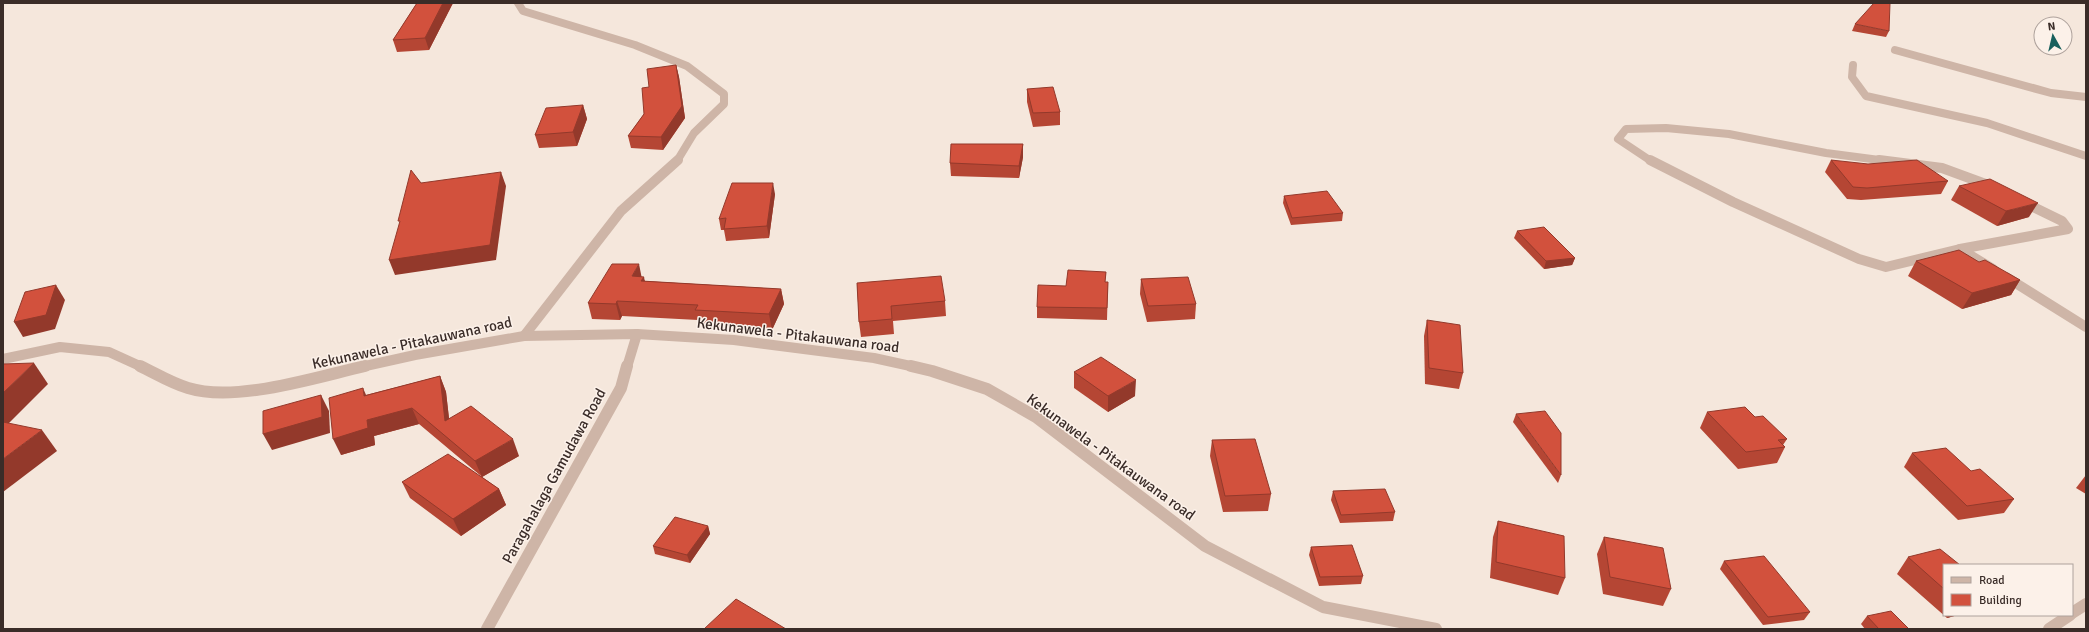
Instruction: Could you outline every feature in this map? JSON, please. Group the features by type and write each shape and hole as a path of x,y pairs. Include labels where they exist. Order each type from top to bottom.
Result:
{"street":[{"path":"518,3 523,11 635,46 687,66 724,94 724,104 694,133 677,161 621,211 524,336"},
{"path":"1895,50 2051,93 2086,97"},
{"path":"1853,65 1852,77 1866,96 1987,123 2086,156"},
{"path":"2002,191 1942,168 1826,153 1729,134 1666,128 1626,129 1618,139 1653,162 1726,198 1859,259 1886,267 1960,249 2068,229 2062,221 2015,198"},
{"path":"1960,249 2086,327"},
{"name":"Kekunawela - Pitakauwana road","path":"3,359 60,347 108,352 188,388 222,392 260,390 415,355 524,336 637,334 734,340 874,358 932,371 987,390 1036,417 1212,549 1323,607 1436,629"},
{"name":"Paragahalaga Gamudawa Road","path":"487,629 621,388 637,334"},
{"path":"2073,612 2086,604"},
{"path":"2049,629 2068,616"}],"building":[{"path":"417,3 443,3 425,38 393,40"},
{"path":"1874,3 1890,3 1889,31 1855,24"},
{"path":"676,65 682,106 661,137 628,136 644,114 642,88 649,87 647,69"},
{"path":"1053,87 1060,112 1033,113 1027,89"},
{"path":"583,105 573,132 535,135 546,108"},
{"path":"951,144 1023,144 1019,166 950,163"},
{"path":"1831,160 1868,164 1917,160 1948,181 1867,188 1853,187"},
{"path":"411,170 421,183 501,172 490,245 389,260 400,221 398,221"},
{"path":"1990,179 2038,203 2006,211 1959,186"},
{"path":"732,183 773,183 767,226 724,229 726,218 719,219"},
{"path":"1327,191 1343,213 1292,218 1284,196"},
{"path":"1544,227 1575,258 1546,261 1517,231"},
{"path":"1959,250 1979,262 1985,260 2020,280 1972,293 1916,261"},
{"path":"612,264 639,264 632,276 644,277 641,281 781,289 769,314 695,310 698,305 617,301 616,304 588,303"},
{"path":"1068,270 1106,272 1105,282 1108,282 1107,308 1037,307 1038,285 1066,286"},
{"path":"941,276 945,301 891,306 892,319 859,322 857,283"},
{"path":"1188,277 1196,304 1148,306 1141,279"},
{"path":"56,285 46,315 14,322 25,292"},
{"path":"1427,320 1460,325 1463,373 1429,368"},
{"path":"1101,357 1136,380 1108,396 1074,372"},
{"path":"34,363 3,393 3,364"},
{"path":"440,376 445,421 471,406 513,439 475,461 412,408 367,420 368,428 333,439 329,398 363,388 364,396"},
{"path":"321,395 322,417 263,434 263,411"},
{"path":"1745,407 1755,417 1763,416 1787,439 1778,440 1785,447 1746,452 1707,412"},
{"path":"1545,411 1561,433 1561,475 1516,414"},
{"path":"3,422 42,430 3,459"},
{"path":"1255,439 1271,494 1225,496 1212,440"},
{"path":"1946,448 1971,471 1980,469 2014,499 1967,506 1912,453"},
{"path":"448,454 499,489 453,519 402,482"},
{"path":"1385,489 1395,512 1341,515 1333,491"},
{"path":"675,517 708,526 687,555 653,546"},
{"path":"1498,521 1564,536 1565,578 1496,562"},
{"path":"1604,537 1663,548 1671,589 1610,577"},
{"path":"1352,545 1363,576 1320,577 1311,547"},
{"path":"1940,549 1959,564 1943,564 1943,588 1908,557"},
{"path":"1764,556 1810,612 1768,617 1724,561"},
{"path":"736,599 786,629 704,629"},
{"path":"1891,611 1909,629 1879,629 1867,616"}]}
